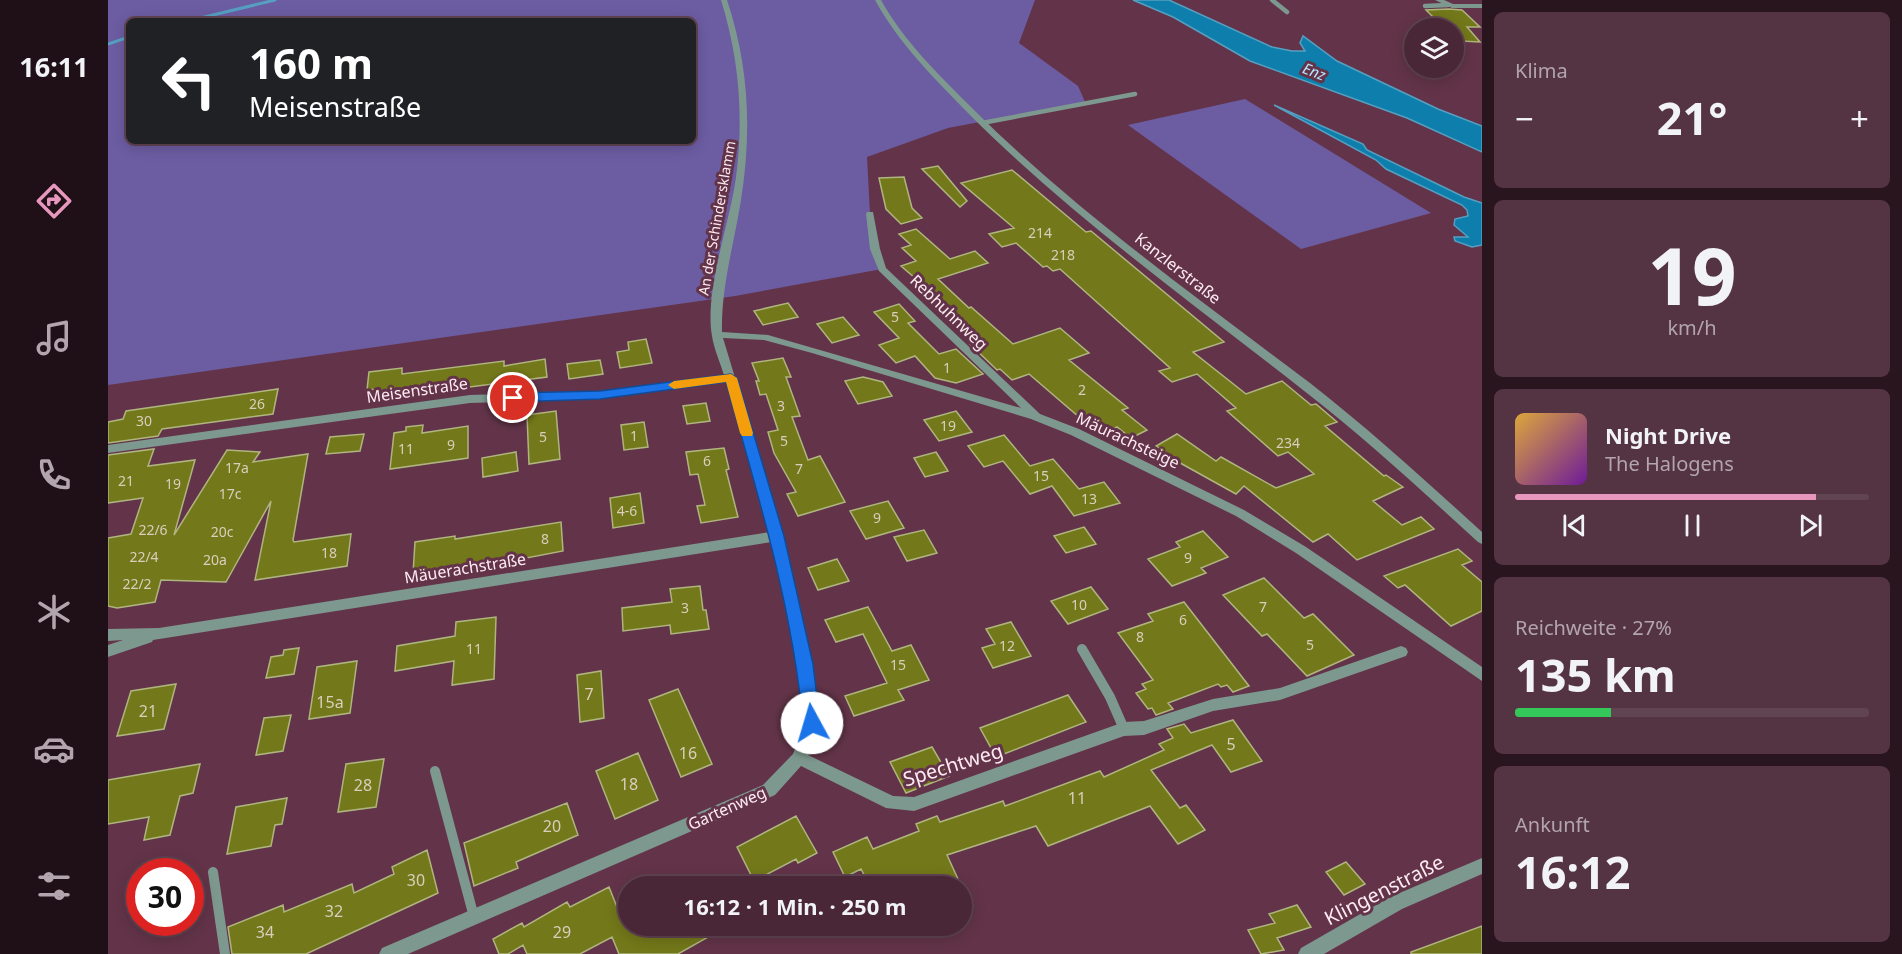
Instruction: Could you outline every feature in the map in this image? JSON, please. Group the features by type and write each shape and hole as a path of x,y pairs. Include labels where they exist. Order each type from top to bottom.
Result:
{"street":[{"name":"An der Schindersklamm","path":"717,335 715,309 738,191 745,137 742,66 733,25 724,0"},
{"name":"Kanzlerstraße","path":"878,0 887,19 910,48 982,123 1042,180 1310,390 1482,538"},
{"path":"1438,0 1448,5 1482,6"},
{"name":"Rebhuhnweg","path":"870,214 875,249 882,269 1035,416"},
{"name":"Gartenweg","path":"388,954 770,790 799,758 812,723 805,664 777,536 717,335"},
{"name":"Mäurachsteige","path":"717,335 764,337 1035,416 1075,432 1240,513 1301,550 1482,675"},
{"name":"Meisenstraße","path":"108,449 470,399 600,395 731,378"},
{"name":"Mäuerachstraße","path":"108,635 159,633 777,536"},
{"name":"Mäuerachstraße","path":"108,651 159,633"},
{"name":"Spechtweg","path":"799,758 892,803 914,804 1124,729 1144,728 1213,705 1280,694 1401,652"},
{"name":"Klingenstraße","path":"1307,954 1396,903 1482,866"}],"lane":[{"path":"1272,0 1287,12"},
{"path":"1425,6 1448,5"},
{"path":"982,123 1135,94"},
{"path":"1082,649 1110,697 1124,729"},
{"path":"435,771 474,917"},
{"path":"213,872 225,954"}],"shaded area":[{"path":"108,0 1035,0 1019,43 1078,86 1085,102 948,128 867,157 870,214 882,269 735,296 108,385"},
{"path":"1245,99 1431,213 1301,249 1128,125"}],"water":[{"name":"Enz","path":"1133,0 1169,0 1272,47 1305,51 1300,43 1303,36 1337,61 1438,109 1482,126 1482,152 1407,118 1250,61 1173,17"},
{"path":"1274,105 1363,144 1367,150 1464,197 1482,203 1482,245 1472,247 1455,241 1454,237 1468,237 1454,225 1455,219 1468,216 1467,210 1462,205 1386,169 1376,160"}],"building":[{"path":"1426,10 1462,10 1480,27 1467,27 1480,42 1464,41 1464,18 1434,18"},
{"path":"938,166 967,201 960,207 922,169"},
{"path":"1012,170 1086,232 1091,231 1224,342 1193,352 1246,394 1282,381 1311,405 1316,404 1337,422 1325,426 1384,476 1386,475 1403,487 1373,501 1402,525 1421,517 1434,529 1357,560 1328,534 1313,542 1244,486 1236,494 1182,464 1156,446 1177,434 1216,461 1221,457 1276,488 1314,474 1288,452 1278,456 1227,411 1236,408 1197,374 1172,382 1159,371 1170,368 1060,269 1053,271 1047,266 1043,267 1016,243 1002,247 989,234 1014,228 961,183"},
{"path":"904,177 912,208 922,218 901,224 886,209 879,178"},
{"path":"916,229 950,259 975,251 988,263 938,279 969,308 971,307 1013,344 1060,328 1089,353 1069,360 1128,408 1122,410 1147,430 1131,438 1117,427 1100,435 1029,374 1012,380 1000,369 997,370 970,344 973,343 945,318 950,316 925,292 929,290 901,266 916,261 902,248 911,245 899,234"},
{"path":"788,303 798,317 763,325 754,311"},
{"path":"899,304 915,321 908,323 939,354 956,349 983,374 956,383 935,378 915,356 896,363 879,345 899,338 874,312"},
{"path":"843,317 859,335 832,343 817,324"},
{"path":"646,339 652,363 620,368 617,352 629,350 628,342"},
{"path":"783,358 791,377 786,377 800,416 792,417 808,460 820,456 845,502 798,516 787,494 796,492 774,453 768,432 778,430 766,394 760,395 756,381 759,381 752,363"},
{"path":"545,359 547,377 377,399 378,389 367,390 369,372 402,368 402,374 504,361 504,366"},
{"path":"600,360 603,374 569,379 567,364"},
{"path":"863,377 883,382 892,396 858,404 845,381"},
{"path":"278,389 273,414 162,429 158,436 108,443 108,422 123,419 126,411"},
{"path":"706,403 710,421 687,424 683,406"},
{"path":"556,411 560,459 529,464 527,415"},
{"path":"956,411 972,432 939,441 924,420"},
{"path":"644,422 648,447 624,450 621,425"},
{"path":"423,425 422,433 468,426 468,458 390,469 394,433 406,431 406,427"},
{"path":"364,434 360,451 326,454 330,437"},
{"path":"1004,435 1030,466 1053,459 1079,489 1104,482 1120,503 1074,516 1052,486 1030,494 1003,461 984,467 968,446"},
{"path":"724,448 729,469 726,470 738,517 701,523 697,506 705,505 698,474 690,475 686,452"},
{"path":"154,449 148,466 195,460 174,535 227,450 260,452 253,462 308,454 293,540 294,542 351,534 347,566 255,580 271,501 226,582 161,580 155,602 117,608 108,606 108,538 131,534 143,498 108,503 108,455"},
{"path":"516,452 518,471 483,477 482,458"},
{"path":"936,452 948,471 925,477 914,458"},
{"path":"640,493 644,523 613,528 610,498"},
{"path":"888,501 904,528 866,539 850,511"},
{"path":"561,522 563,551 473,568 473,565 413,574 415,542 455,536 455,539"},
{"path":"1084,527 1096,544 1066,553 1054,536"},
{"path":"924,530 937,553 907,561 894,537"},
{"path":"1203,531 1228,557 1201,568 1206,573 1172,586 1148,559 1180,547 1176,542"},
{"path":"1458,549 1472,561 1462,565 1482,582 1482,611 1451,626 1405,585 1398,588 1384,576"},
{"path":"837,559 849,581 818,590 808,568"},
{"path":"1264,578 1304,618 1313,614 1354,655 1307,676 1267,634 1262,636 1223,595"},
{"path":"700,586 703,610 706,610 709,629 671,634 670,625 623,631 622,608 672,602 670,589"},
{"path":"1091,587 1108,609 1068,624 1051,601"},
{"path":"1184,602 1249,686 1233,692 1227,685 1221,687 1218,684 1168,703 1173,709 1156,715 1152,708 1148,709 1136,693 1146,689 1142,684 1153,680 1118,633 1153,621 1148,614"},
{"path":"868,607 892,651 911,645 929,680 898,690 904,700 854,716 845,696 887,683 863,634 836,642 825,620"},
{"path":"496,617 494,679 452,685 454,661 395,671 397,646 455,636 456,622"},
{"path":"1011,622 1031,656 993,668 982,648 995,644 986,629"},
{"path":"299,648 294,674 266,678 271,657 283,655 284,650"},
{"path":"357,661 350,713 309,719 317,667"},
{"path":"601,671 604,718 580,722 577,675"},
{"path":"176,684 164,729 117,736 131,691"},
{"path":"678,689 712,764 681,777 649,700"},
{"path":"1068,695 1086,722 996,757 980,728"},
{"path":"291,715 283,751 256,755 264,718"},
{"path":"1233,720 1262,761 1231,772 1212,745 1151,770 1180,808 1186,805 1205,830 1178,844 1150,806 1048,846 1036,826 947,855 957,876 865,876 861,869 845,876 833,852 867,837 873,849 919,831 916,824 937,816 940,822 1003,801 1005,806 1100,771 1104,777 1164,750 1159,744 1173,738 1167,729 1184,724 1191,733"},
{"path":"932,747 949,776 906,793 890,762"},
{"path":"638,753 658,800 615,819 596,771"},
{"path":"384,759 376,807 338,812 346,764"},
{"path":"200,764 193,793 180,796 170,835 144,840 149,817 108,824 108,780"},
{"path":"287,798 282,824 275,825 271,846 227,854 236,807"},
{"path":"567,803 578,835 516,862 518,868 474,886 464,843"},
{"path":"796,816 817,853 798,863 796,859 764,876 752,876 737,847"},
{"path":"427,850 438,893 306,954 232,954 228,927 283,905 284,912 352,884 354,893 394,874 392,867"},
{"path":"1346,862 1365,884 1344,895 1326,872"},
{"path":"609,887 618,906 618,936 710,936 678,954 619,954 612,937 580,954 527,954 523,945 508,954 499,954 493,939 522,923 524,927 567,902 570,907"},
{"path":"1297,905 1311,927 1277,938 1284,950 1261,954 1248,930 1275,923 1269,914"},
{"path":"1482,926 1482,954 1411,954 1411,952"}],"waterway":[{"path":"200,18 275,0"},
{"path":"108,44 126,38"}],"slow traffic":[{"path":"674,385 731,378 747,433"}],"route":[{"path":"513,398 600,395 731,378 777,536 805,664 812,723"}]}
